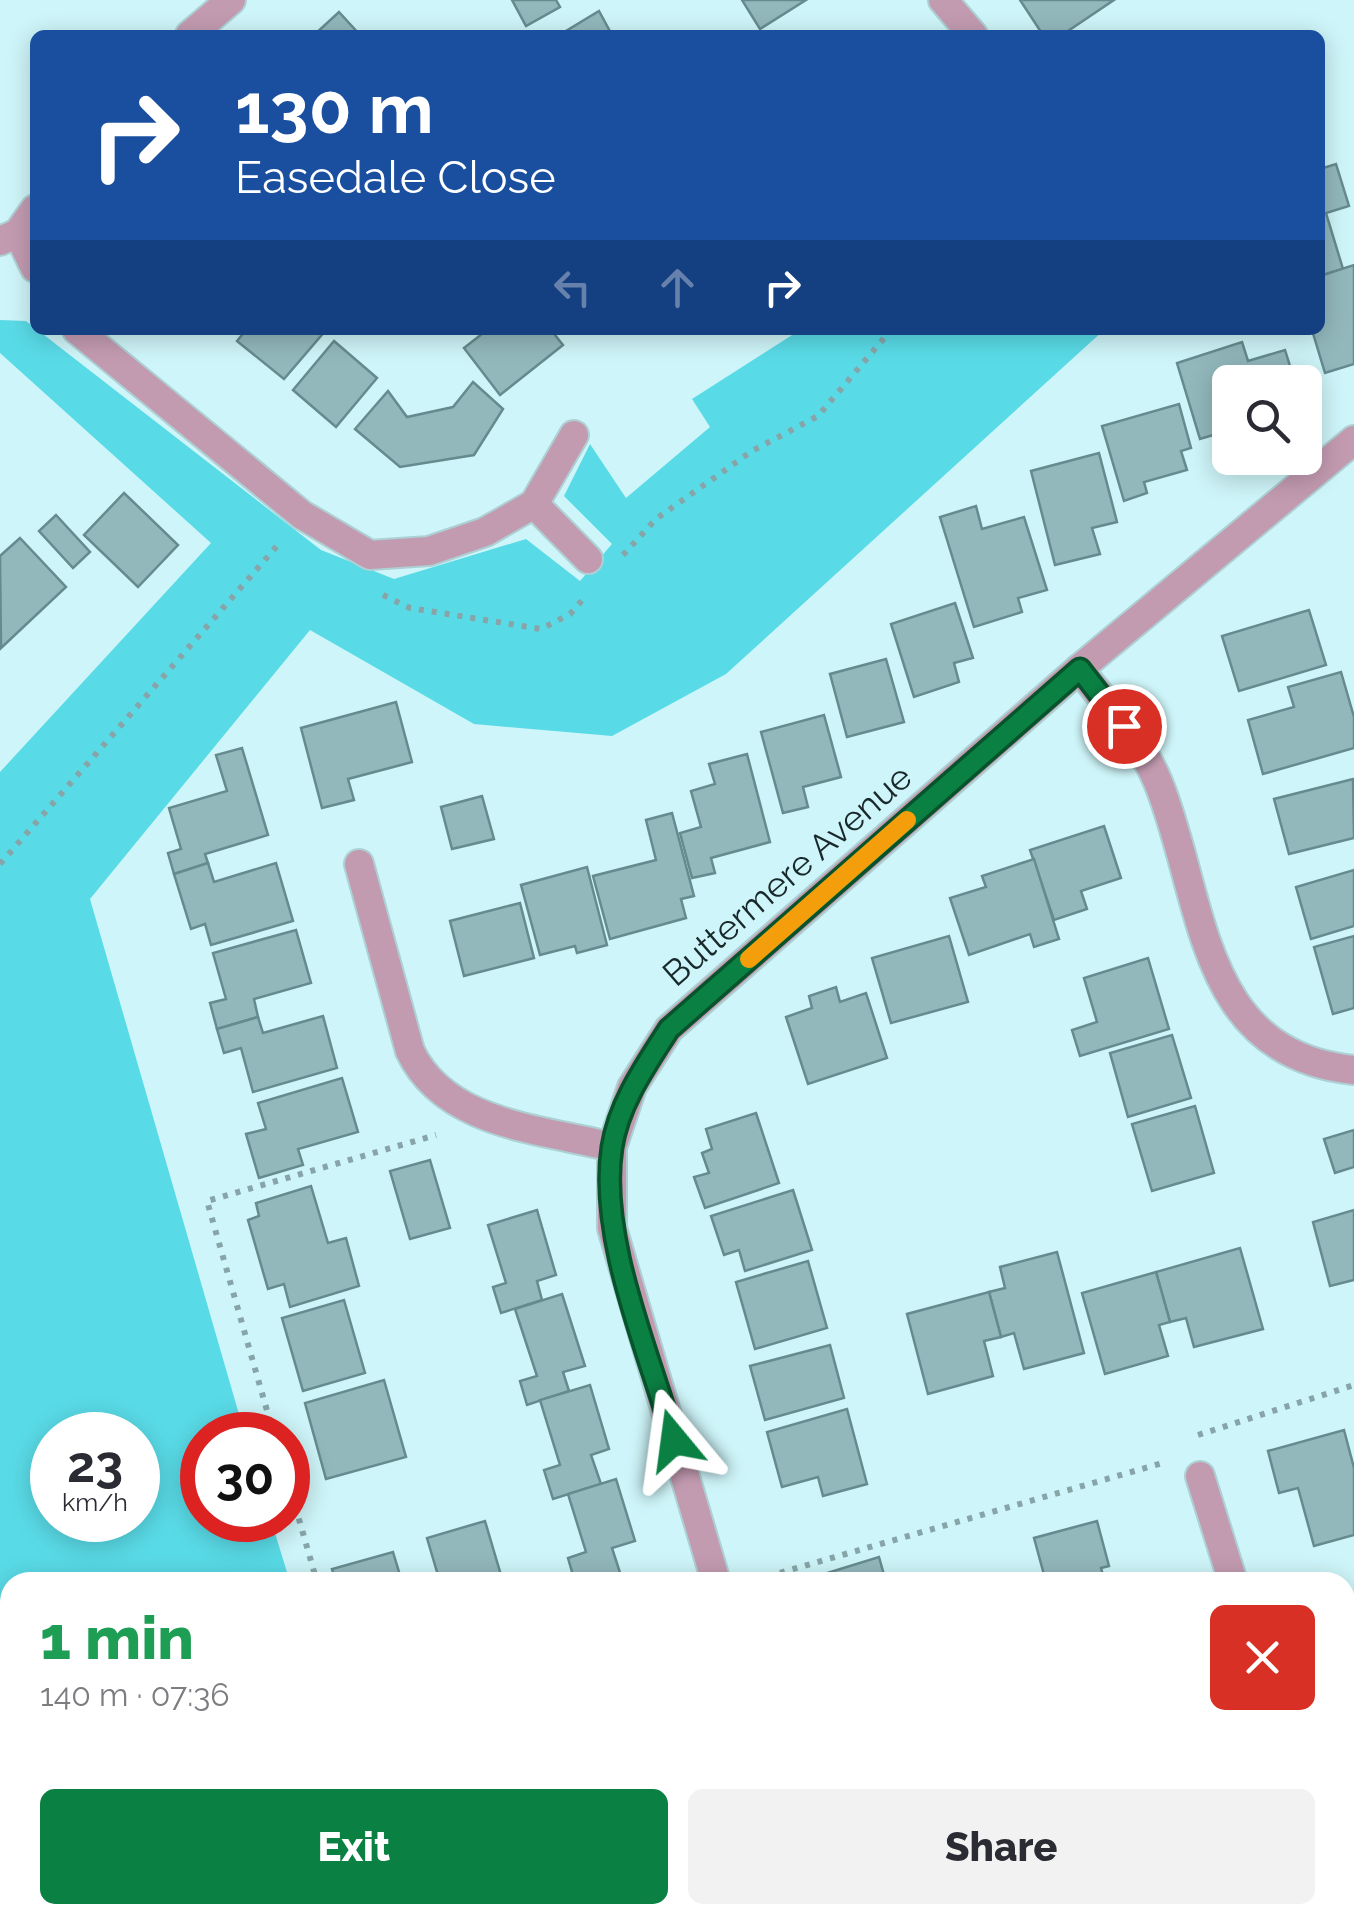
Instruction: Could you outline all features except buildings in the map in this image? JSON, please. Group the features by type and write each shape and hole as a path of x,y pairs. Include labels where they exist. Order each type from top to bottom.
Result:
{"street":[{"path":"196,30 231,0"},
{"path":"943,0 968,30"},
{"path":"30,215 9,237 30,262"},
{"path":"83,335 302,515 336,539 370,555 429,551 485,532 534,504 574,435"},
{"name":"Buttermere Avenue","path":"713,1572 612,1228 612,1147 632,1087 669,1029 1080,669 1354,440"},
{"path":"534,504 588,559"},
{"path":"1080,669 1146,754 1160,785 1216,970 1244,1015 1270,1044 1303,1060 1354,1070"},
{"path":"360,864 410,1051 421,1074 468,1111 612,1147"},
{"path":"1195,1465 1230,1572"}],"path":[{"path":"0,864 278,545"},
{"path":"267,1412 207,1201 495,1118"},
{"path":"785,1572 1195,1465 1184,1439 1354,1385"},
{"path":"305,1542 314,1572"}],"shaded area":[{"path":"0,320 26,321 30,335 44,335 321,550 394,579 526,539 580,581 612,544 564,496 590,444 626,498 710,427 692,399 792,335 1099,335 726,674 612,736 474,724 310,630 90,899 238,1412 180,1412 180,1542 278,1542 287,1572 0,1572 0,772 211,543 0,353"}],"slow traffic":[{"path":"749,959 907,820"}],"route":[{"path":"674,1440 612,1228 612,1147 632,1087 669,1029 1080,669 1124,726"}]}
